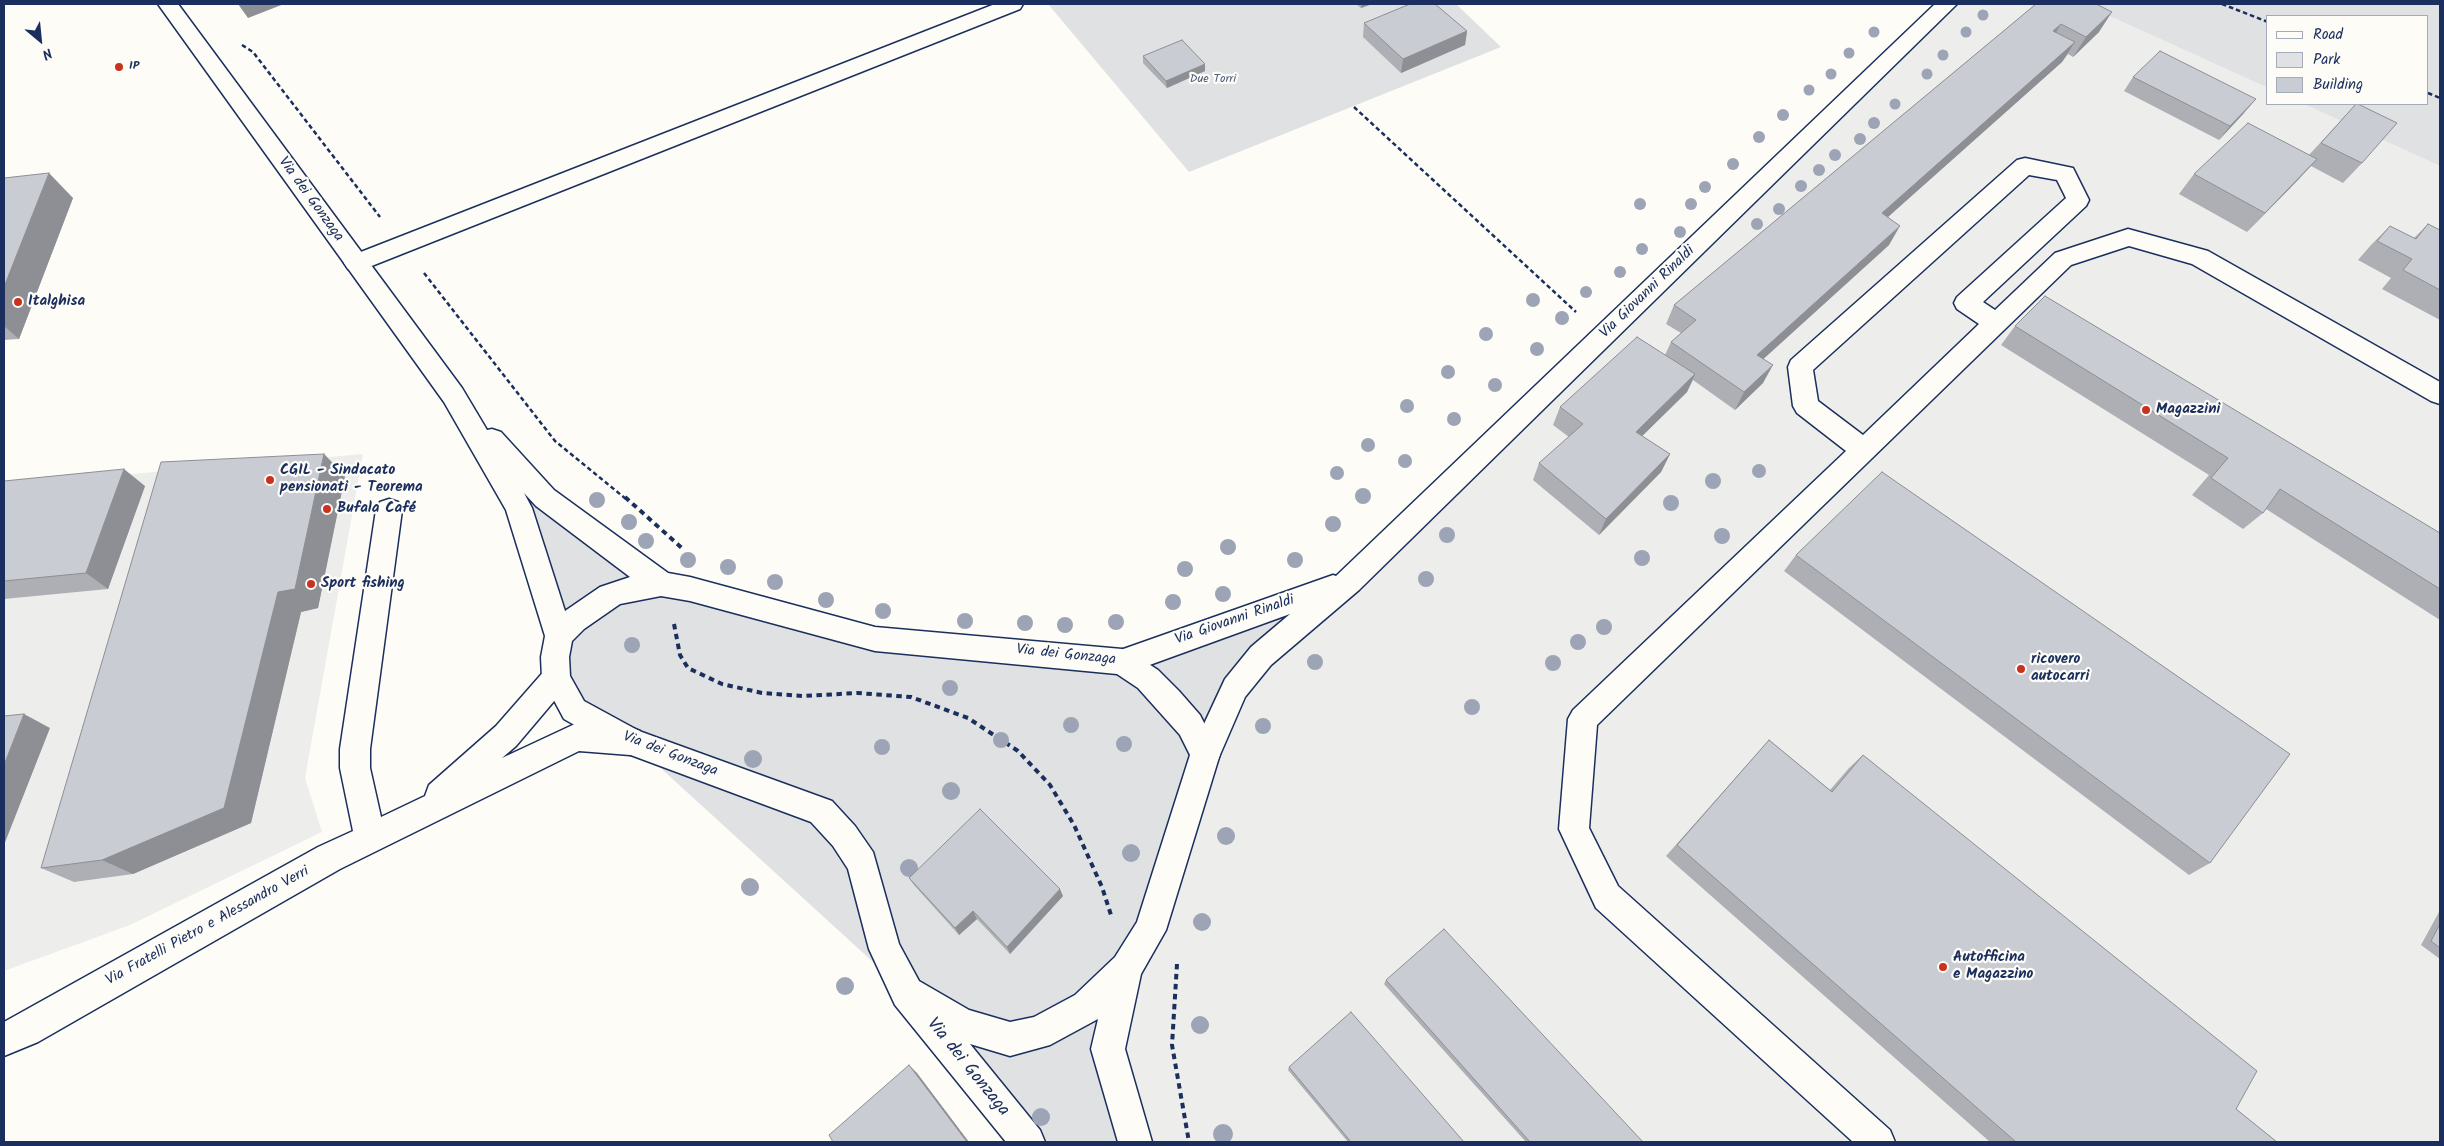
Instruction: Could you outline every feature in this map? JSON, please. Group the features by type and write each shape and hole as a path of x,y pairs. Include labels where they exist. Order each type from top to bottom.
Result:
{"main road":[{"name":"Via dei Gonzaga","path":"168,4 453,395 545,498 661,584"},
{"path":"356,263 1013,4"},
{"name":"Via Giovanni Rinaldi","path":"1206,754 1235,688 1261,656 1349,582 1946,4"},
{"path":"1864,450 1806,406 1800,367 2025,166 2065,174 2078,200 1966,303 1996,323"},
{"path":"1878,1142 1607,897 1574,829 1583,719 2063,259 2128,237 2200,257 2440,394"},
{"name":"Via dei Gonzaga","path":"453,395 519,508 559,636 555,657 556,678 574,710 630,741 821,811 844,836 862,863 885,949 907,993 1028,1142"},
{"path":"370,839 355,768 355,749 389,510"},
{"name":"Via Giovanni Rinaldi","path":"1122,662 1349,582"},
{"name":"Via dei Gonzaga","path":"559,636 574,620 610,595 627,589 661,584 875,639 1122,662 1148,679 1169,700 1190,725 1206,754 1150,930 1126,968 1087,1007 1038,1033 1010,1039 962,1025 907,993"},
{"name":"Via Fratelli Pietro e Alessandro Verri","path":"413,819 506,736 556,678"},
{"name":"Via Fratelli Pietro e Alessandro Verri","path":"4,1039 26,1030 330,858 577,737 630,741"},
{"name":"Via dei Gonzaga","path":"1126,968 1108,1049 1135,1142"}],"path":[{"path":"2222,4 2266,21"},
{"path":"237,42 252,52 555,440 639,509 686,551"},
{"path":"1354,107 1602,336"},
{"path":"690,590 674,618 680,655 688,668 722,684 762,693 802,696 858,693 911,697 968,718 1018,751 1050,784 1074,825 1102,887 1126,968"}],"shaded area":[{"path":"1947,4 2083,4 2266,87 2266,105 2306,105 2440,166 2440,1142 1135,1142 1108,1049 1205,754 1261,656 1458,476"},
{"path":"363,454 305,778 322,832 130,925 4,971 4,485"}],"green space":[{"name":"Due Torri","path":"1048,4 1456,4 1501,47 1189,172"},
{"path":"2083,4 2440,4 2440,166 2306,105 2429,105 2429,15 2266,15 2266,87"},
{"path":"453,395 545,498 661,584 875,639 1122,662 1349,582 1261,656 1205,754 1108,1049 1135,1142 1028,1142 907,993 631,741 574,710 519,508"}],"building":[{"path":"1410,4 1435,4 1467,31 1403,59 1364,23"},
{"path":"2036,4 2096,4 2112,12 2086,37 2061,24 2053,31 2075,42 1882,213 1900,226 1757,355 1773,365 1744,392 1671,342 1696,320 1674,305"},
{"path":"1182,40 1205,64 1166,81 1143,56"},
{"path":"2160,51 2256,99 2230,126 2133,77"},
{"path":"2355,105 2360,105 2397,123 2362,163 2321,143"},
{"path":"2248,123 2317,159 2265,213 2194,174"},
{"path":"49,173 4,287 4,178"},
{"path":"2428,224 2440,230 2440,290 2403,270 2412,259 2377,241 2390,226 2416,239"},
{"path":"2045,296 2440,533 2440,589 2280,489 2263,513 2211,478 2228,458 2015,326"},
{"path":"1637,337 1695,374 1636,432 1670,454 1606,519 1539,463 1583,424 1560,407"},
{"path":"324,454 295,589 278,592 224,808 102,860 41,868 161,462"},
{"path":"124,469 86,573 4,581 4,481"},
{"name":"ricovero autocarri","path":"1882,472 2290,754 2210,863 1796,555"},
{"path":"24,714 4,765 4,716"},
{"name":"Autofficina e Magazzino","path":"1769,740 1832,792 1863,755 2257,1071 2236,1109 2277,1142 2016,1142 1677,845"},
{"path":"980,809 1060,889 1007,947 973,911 955,928 909,878"},
{"path":"2440,924 2440,948 2431,941"},
{"path":"1444,929 1643,1142 1530,1142 1386,980"},
{"path":"1351,1012 1464,1142 1351,1142 1289,1067"},
{"path":"909,1065 967,1142 833,1142 829,1135"}],"place":[{"name":"IP","path":"119,67"},
{"name":"Italghisa","path":"18,302"},
{"name":"Magazzini","path":"2146,410"},
{"name":"CGIL - Sindacato pensionati - Teorema","path":"270,480"},
{"name":"Bufala Café","path":"327,509"},
{"name":"Sport fishing","path":"311,584"},
{"name":"ricovero autocarri","path":"2021,669"},
{"name":"Autofficina e Magazzino","path":"1943,967"}]}
